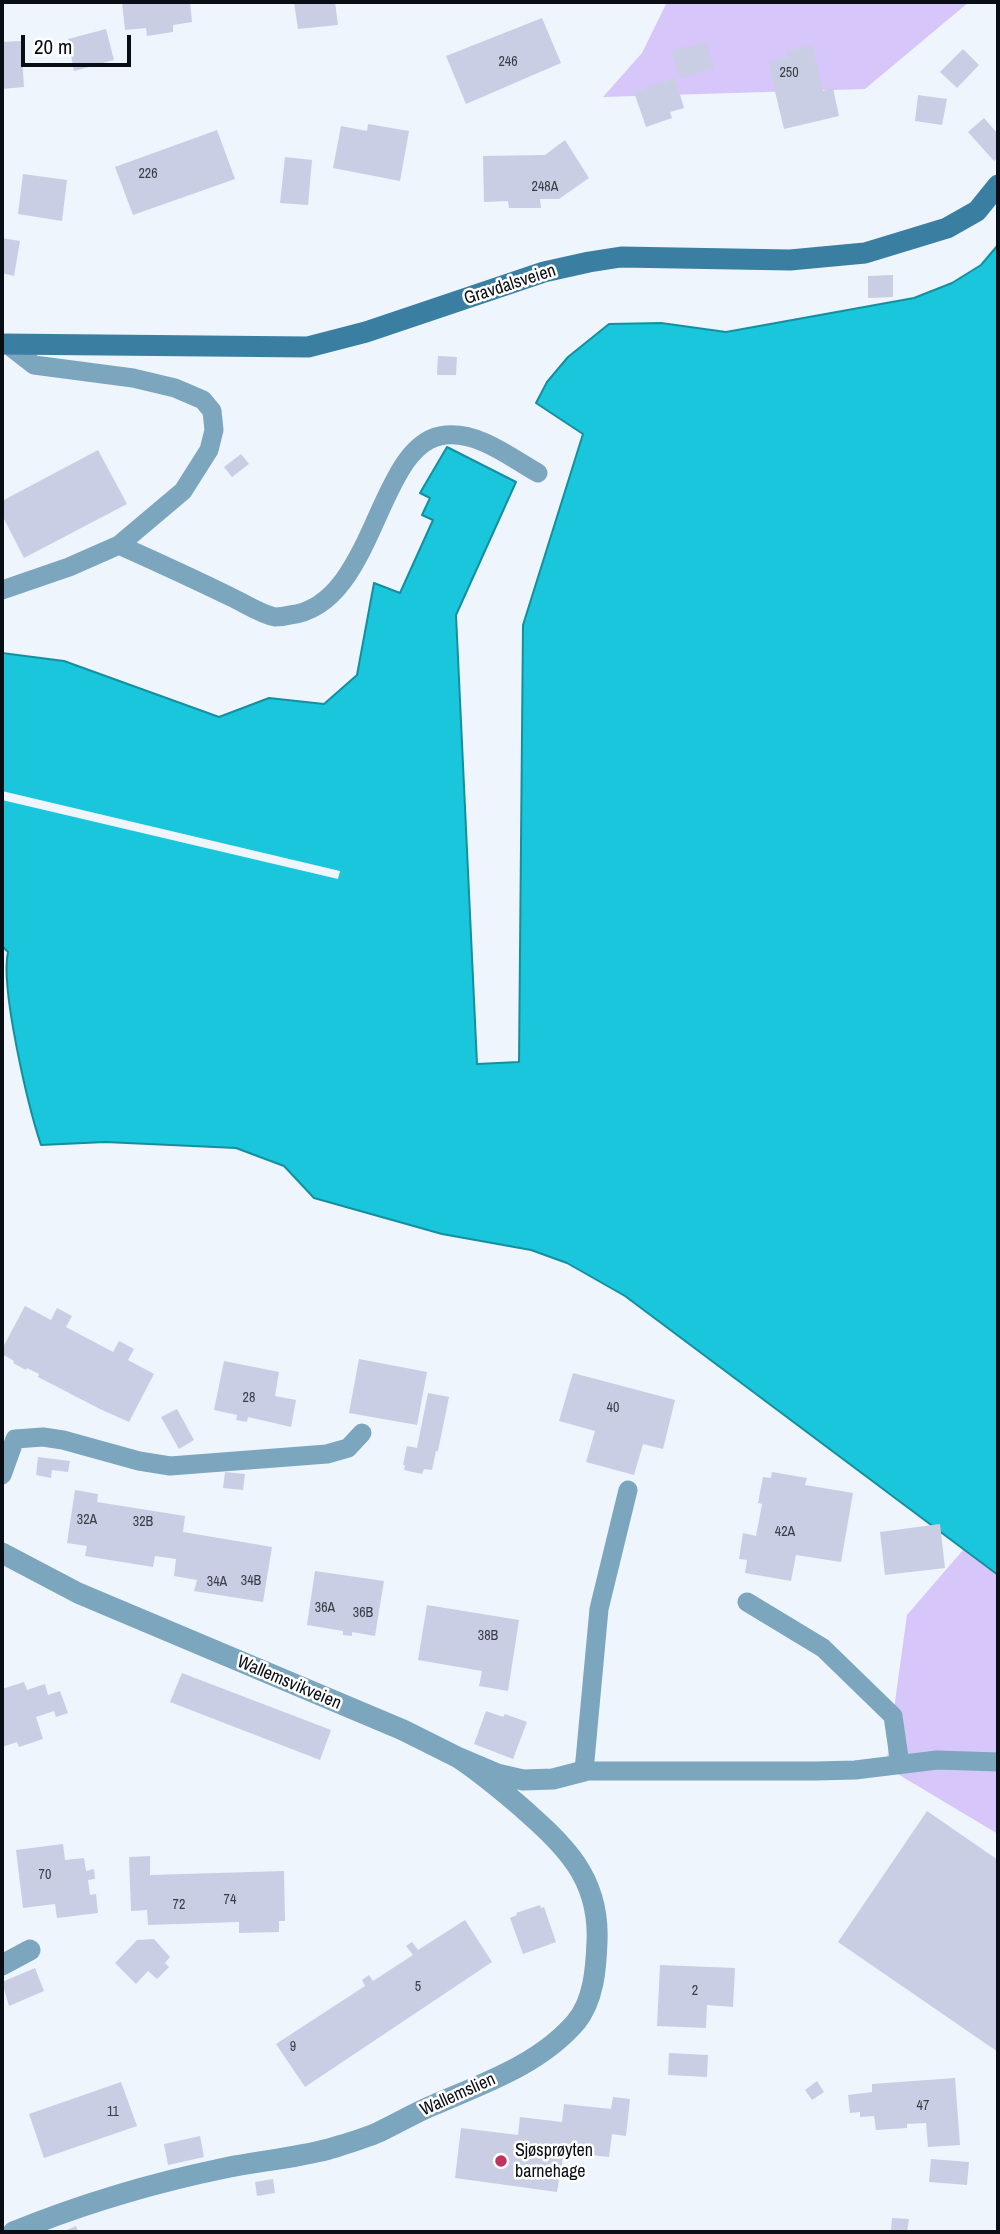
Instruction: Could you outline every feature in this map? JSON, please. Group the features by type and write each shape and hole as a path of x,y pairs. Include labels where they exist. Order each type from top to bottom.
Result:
{"street":[{"name":"Gravdalsveien","path":"5,344 307,347 366,332 544,272 589,262 621,257 790,260 865,253 947,228 977,211 998,185"},
{"name":"Wallemsvikveien","path":"5,1560 403,1730 497,1774 523,1780 553,1779 584,1771"},
{"name":"Wallemslien","path":"13,2232 99,2200 160,2183 228,2168 284,2160 376,2133 433,2105 491,2082 552,2045 577,2020 592,1990 597,1929 595,1902 583,1873 565,1848 543,1826 493,1781 457,1757"},
{"path":"2,1965 30,1950"}],"lane":[{"name":"Gravdalsveien","path":"2,590 69,567 119,545 183,491 209,450 214,430 212,411 203,400 175,388 133,378 34,365 5,344"},
{"path":"119,545 275,617 306,613 327,600 348,576 401,471 417,448 430,438 448,435 484,442 538,473"},
{"path":"2,1475 9,1438 43,1437 63,1440 138,1461 170,1466 327,1454 348,1448 362,1433"},
{"path":"584,1771 599,1609 628,1490"},
{"path":"747,1602 822,1647 893,1716 900,1764"},
{"name":"Wallemsvikveien","path":"584,1771 816,1771 855,1770 937,1760 998,1762"}],"shaded area":[{"path":"667,2 969,2 865,89 603,97 642,53"},
{"path":"963,1550 998,1575 998,1834 886,1767 907,1615"}],"water":[{"path":"998,245 998,1575 625,1296 567,1263 531,1250 442,1234 314,1198 284,1166 236,1148 105,1142 41,1145 11,1018 8,952 2,946 2,653 64,661 219,717 269,698 324,704 357,675 374,583 400,593 433,520 422,515 430,498 420,493 447,447 516,482 456,615 477,1064 519,1062 523,625 583,434 536,403 547,382 568,357 609,324 661,323 726,332 914,298 952,283 981,265"}],"pier":[{"path":"2,791 340,871 338,879 2,800"}],"building":[{"path":"122,2 190,2 192,22 173,25 173,32 147,36 146,28 125,30"},
{"path":"294,2 335,2 338,25 298,29"},
{"path":"542,18 561,63 466,104 446,56"},
{"path":"106,29 114,60 74,71 68,39"},
{"path":"21,41 24,87 2,89 2,42"},
{"path":"706,43 714,68 680,78 671,50"},
{"path":"812,45 823,91 833,88 839,116 784,129 768,62 788,57 786,51"},
{"path":"963,49 979,65 957,88 940,72"},
{"path":"675,78 684,108 670,112 672,118 646,127 634,92"},
{"path":"918,95 947,99 942,125 915,121"},
{"path":"984,118 998,134 998,157 994,161 968,132"},
{"path":"368,124 409,131 400,181 333,168 341,126 367,131"},
{"path":"217,130 235,179 133,215 115,167"},
{"path":"565,140 589,178 559,199 540,199 541,208 509,208 508,201 484,202 483,156 545,155"},
{"path":"285,157 312,160 308,205 280,203"},
{"path":"23,174 67,180 62,221 18,214"},
{"path":"2,238 20,241 14,276 2,273"},
{"path":"893,275 893,297 868,298 868,276"},
{"path":"438,356 457,357 456,375 437,375"},
{"path":"98,450 127,504 24,558 2,515 2,501"},
{"path":"241,454 249,464 232,477 224,467"},
{"path":"25,1306 51,1320 57,1308 72,1316 66,1327 113,1352 119,1341 134,1349 128,1360 154,1374 129,1422 38,1377 39,1374 13,1363 14,1361 2,1354 2,1349"},
{"path":"359,1359 427,1372 417,1425 349,1413"},
{"path":"224,1361 279,1372 275,1396 296,1400 291,1427 248,1417 247,1422 236,1420 237,1415 214,1410"},
{"path":"573,1373 675,1400 663,1449 643,1444 634,1475 586,1462 595,1431 559,1421"},
{"path":"428,1393 449,1397 432,1470 424,1469 422,1474 404,1470 403,1465 407,1446 417,1448"},
{"path":"177,1409 194,1440 179,1449 161,1417"},
{"path":"38,1457 70,1461 68,1472 52,1470 51,1478 36,1475"},
{"path":"225,1472 245,1474 243,1490 223,1488"},
{"path":"772,1472 807,1478 805,1485 853,1493 841,1562 796,1555 791,1581 745,1573 747,1560 739,1559 743,1533 756,1536 762,1504 758,1503 763,1477 771,1478"},
{"path":"75,1490 98,1494 97,1502 185,1516 183,1532 272,1547 263,1602 194,1591 197,1580 174,1576 176,1559 155,1556 153,1567 85,1556 87,1546 67,1543"},
{"path":"940,1524 945,1568 885,1575 880,1532"},
{"path":"315,1571 384,1581 375,1636 352,1632 352,1636 343,1635 343,1631 307,1625"},
{"path":"427,1605 519,1620 508,1691 479,1686 482,1671 418,1660"},
{"path":"182,1673 331,1730 320,1760 170,1702"},
{"path":"24,1682 27,1690 45,1684 48,1695 60,1691 68,1713 56,1717 54,1711 36,1717 43,1739 19,1747 17,1742 2,1747 2,1689"},
{"path":"486,1711 527,1722 513,1759 474,1744"},
{"path":"927,1811 998,1860 998,2052 838,1942"},
{"path":"63,1844 65,1860 84,1858 86,1871 94,1869 95,1879 88,1880 90,1895 96,1894 98,1913 57,1918 55,1904 23,1908 16,1850"},
{"path":"150,1856 150,1875 284,1871 285,1921 279,1921 279,1932 239,1933 239,1922 148,1925 147,1910 131,1911 129,1857"},
{"path":"540,1905 541,1908 544,1907 556,1942 523,1954 510,1918 517,1915 516,1913"},
{"path":"465,1920 492,1962 305,2087 276,2044 365,1986 362,1980 369,1975 373,1981 413,1955 406,1946 412,1942 418,1950"},
{"path":"154,1939 170,1957 165,1963 169,1967 157,1979 148,1971 136,1984 115,1963 137,1940"},
{"path":"660,1965 735,1968 733,2007 707,2005 706,2028 657,2026"},
{"path":"35,1968 44,1991 9,2006 2,1982"},
{"path":"669,2053 708,2055 707,2077 668,2075"},
{"path":"955,2078 960,2145 928,2147 926,2123 907,2124 907,2128 876,2130 874,2116 860,2117 860,2112 850,2113 848,2095 872,2092 872,2084"},
{"path":"817,2081 824,2092 812,2100 805,2090"},
{"path":"121,2082 137,2126 44,2158 29,2114"},
{"path":"613,2097 630,2099 626,2136 612,2134 609,2157 564,2152 557,2192 455,2178 461,2128 518,2135 520,2117 562,2122 564,2104 611,2109"},
{"path":"200,2136 204,2157 168,2165 164,2144"},
{"path":"931,2159 969,2162 967,2185 929,2182"},
{"path":"273,2179 275,2193 257,2196 255,2182"},
{"path":"892,2218 909,2219 907,2232 891,2231"},
{"path":"76,2226 78,2232 62,2232"}],"place":[{"name":"Sjøsprøyten barnehage","path":"501,2161"}]}
